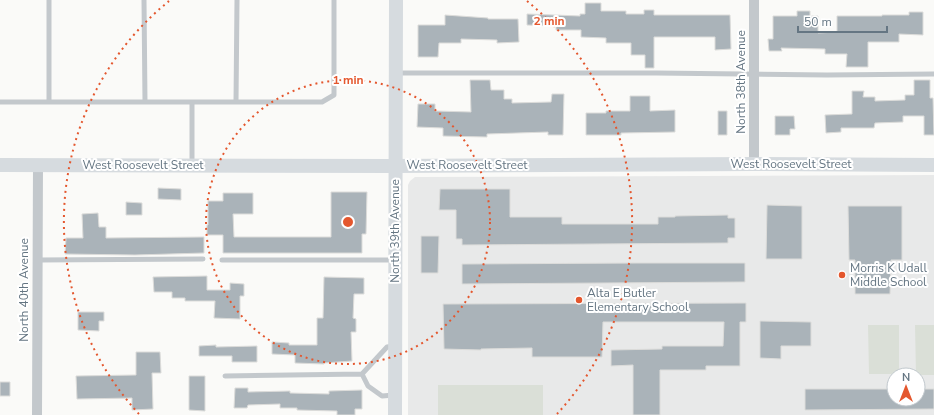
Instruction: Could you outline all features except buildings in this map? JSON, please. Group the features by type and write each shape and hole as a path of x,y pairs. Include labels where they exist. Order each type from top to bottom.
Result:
{"street":[{"name":"North 39th Avenue","path":"395,415 396,0"},
{"name":"North 38th Avenue","path":"754,0 754,164"},
{"name":"West Roosevelt Street","path":"0,165 934,165"},
{"name":"North 40th Avenue","path":"37,415 38,165"}],"lane":[{"path":"49,0 49,102"},
{"path":"144,0 145,102"},
{"path":"236,102 237,0"},
{"path":"0,102 322,102 334,95 334,0"},
{"path":"395,73 934,74"},
{"path":"192,102 192,165"},
{"path":"38,260 203,259"},
{"path":"222,260 395,260"},
{"path":"225,376 362,374 387,347 395,346"},
{"path":"362,374 368,386 382,396 395,395"}],"shaded area":[{"name":"Alta E Butler Elementary School","path":"934,175 934,415 408,415 408,185 415,177"},
{"path":"868,325 899,325 899,367 886,367 886,374 869,374"},
{"path":"915,325 934,325 934,375 926,375 926,367 916,367"},
{"path":"438,385 543,385 543,415 438,415"}],"place":[{"name":"Morris K Udall Middle School","path":"842,275"},
{"name":"Alta E Butler Elementary School","path":"579,300"}]}
